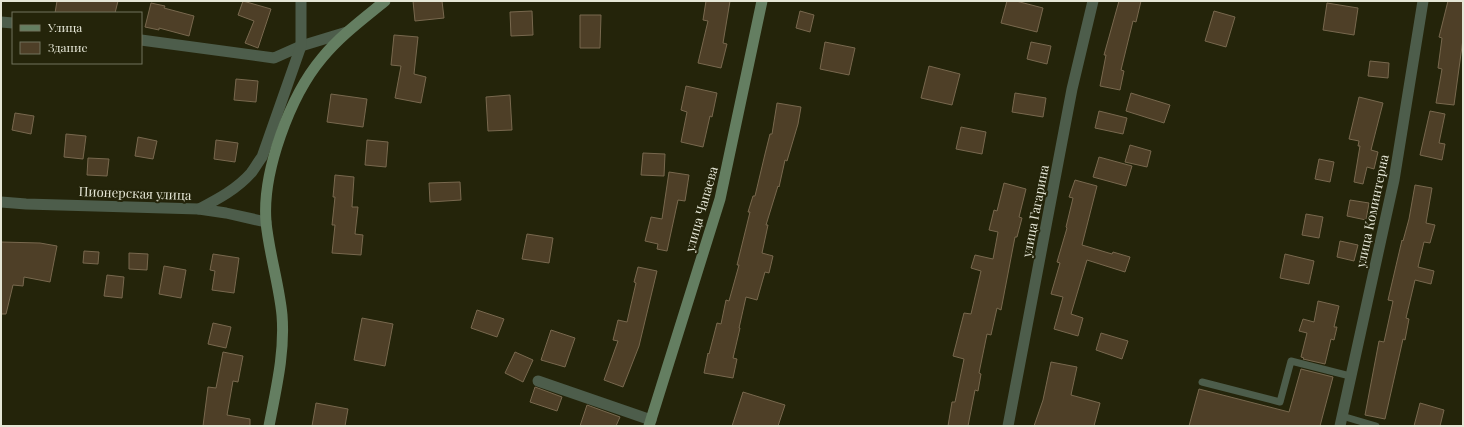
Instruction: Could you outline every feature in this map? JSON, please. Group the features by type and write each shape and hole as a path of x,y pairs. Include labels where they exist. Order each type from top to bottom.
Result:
{"main road":[{"path":"269,426 281,368 282,315 266,222 268,181 277,149 290,114 304,84 322,58 347,32 385,1"},
{"name":"улица Чапаева","path":"650,423 720,199 762,1"}],"street":[{"path":"199,209 238,186 262,157 301,46 301,1"},
{"name":"улица Гагарина","path":"1008,426 1072,89 1093,1"},
{"name":"улица Коминтерна","path":"1341,421 1394,180 1422,1"},
{"path":"1,22 12,23"},
{"path":"142,40 274,58 301,46 347,32"},
{"name":"Пионерская улица","path":"1,202 199,209 226,213 266,222"},
{"name":"улица Чапаева","path":"538,381 650,423"}],"lane":[{"path":"1202,382 1280,402 1291,361 1350,376"},
{"path":"1341,421 1376,426"}],"building":[{"path":"57,1 118,1 115,12 55,12"},
{"path":"243,1 271,9 258,48 245,43 254,21 238,15"},
{"path":"413,1 442,1 444,18 415,21"},
{"path":"706,1 730,1 723,43 727,44 721,68 698,63 708,21 703,20"},
{"path":"1007,1 1016,1 1043,8 1037,32 1001,23"},
{"path":"1119,1 1141,1 1136,22 1133,21 1121,70 1124,71 1120,90 1100,86 1106,55 1104,55"},
{"path":"1448,1 1463,1 1463,39 1454,105 1436,103 1442,69 1438,68 1442,38 1439,37"},
{"path":"151,3 194,16 189,36 159,28 159,30 145,27"},
{"path":"1327,3 1358,8 1354,35 1323,30"},
{"path":"532,11 533,35 511,36 510,12"},
{"path":"800,11 814,15 810,32 796,28"},
{"path":"1214,11 1235,17 1226,47 1205,41"},
{"path":"580,15 601,15 600,48 580,48"},
{"path":"394,35 418,37 414,74 426,77 421,103 395,98 401,66 391,65"},
{"path":"825,42 855,48 849,75 820,69"},
{"path":"1031,42 1051,46 1047,64 1027,59"},
{"path":"1370,61 1389,63 1388,78 1368,76"},
{"path":"929,66 960,74 952,105 921,98"},
{"path":"236,79 258,81 256,102 234,100"},
{"path":"686,86 717,93 703,147 681,142 687,112 681,110"},
{"path":"1015,93 1046,98 1043,117 1012,112"},
{"path":"1131,93 1170,105 1164,123 1126,111"},
{"path":"331,94 367,99 363,127 327,122"},
{"path":"510,95 512,130 488,131 486,97"},
{"path":"1359,97 1383,103 1371,150 1378,152 1374,169 1367,167 1363,184 1354,182 1360,146 1358,146 1359,141 1349,139"},
{"path":"777,103 801,107 798,124 787,161 785,160 779,187 778,186 766,225 768,225 762,253 773,256 769,273 765,272 757,300 746,297 733,358 737,359 733,378 704,373 717,323 721,324 726,300 729,301 739,265 737,265 750,212 748,212 753,196 755,196 770,134 772,134"},
{"path":"1099,111 1127,118 1123,134 1095,128"},
{"path":"1430,111 1445,114 1439,143 1445,144 1442,160 1420,155"},
{"path":"15,113 34,116 31,134 12,130"},
{"path":"961,127 986,132 982,154 956,149"},
{"path":"66,134 86,136 83,159 64,157"},
{"path":"138,137 157,141 153,159 135,156"},
{"path":"216,140 238,143 235,162 214,159"},
{"path":"367,140 388,142 386,167 365,165"},
{"path":"1130,145 1151,151 1147,167 1125,162"},
{"path":"643,153 665,154 664,176 641,175"},
{"path":"1099,157 1132,166 1126,186 1093,177"},
{"path":"88,158 109,159 107,176 87,175"},
{"path":"1319,159 1334,162 1330,182 1315,179"},
{"path":"669,172 689,175 685,201 678,200 667,251 657,249 658,244 645,241 651,217 662,219"},
{"path":"335,175 354,177 352,207 358,207 355,234 363,235 361,255 332,253 335,225 332,225 335,197 333,197"},
{"path":"1075,180 1097,186 1082,245 1112,254 1113,252 1130,257 1125,272 1087,260 1071,314 1083,318 1078,336 1054,329 1063,297 1051,294 1060,263 1057,262 1067,228 1073,198 1069,197"},
{"path":"460,182 461,200 430,202 429,183"},
{"path":"1004,183 1026,189 1019,217 1022,218 1017,237 1015,237 1001,310 997,308 991,335 987,334 979,373 981,374 978,391 975,390 968,426 948,426 952,402 955,402 964,359 953,356 964,313 971,314 981,271 971,268 975,255 993,259 998,232 989,230 994,210 997,211"},
{"path":"1415,185 1432,188 1426,223 1435,225 1430,243 1424,242 1418,267 1434,271 1431,284 1415,280 1406,318 1409,319 1405,340 1403,339 1385,419 1365,415 1379,341 1384,342 1393,301 1388,300 1402,240 1403,241 1409,219"},
{"path":"1350,200 1369,203 1366,220 1347,216"},
{"path":"1306,214 1323,217 1319,238 1302,235"},
{"path":"527,234 553,238 549,263 522,259"},
{"path":"1340,241 1358,245 1354,261 1337,257"},
{"path":"1,242 40,243 57,246 50,282 24,277 23,286 13,285 6,314 1,314"},
{"path":"84,251 99,252 98,264 83,263"},
{"path":"129,253 148,254 147,270 129,269"},
{"path":"213,254 239,258 234,293 212,290 215,271 210,270"},
{"path":"1285,254 1314,261 1309,284 1280,278"},
{"path":"164,266 186,270 181,298 159,294"},
{"path":"638,267 657,271 639,346 623,387 604,380 618,341 613,340 618,320 627,322"},
{"path":"107,275 124,277 122,298 104,296"},
{"path":"1318,301 1339,306 1334,327 1337,327 1334,340 1331,339 1325,364 1303,359 1304,358 1301,357 1307,333 1299,331 1303,319 1314,322"},
{"path":"477,310 504,319 497,337 471,328"},
{"path":"362,318 393,324 385,366 354,360"},
{"path":"213,323 231,327 226,348 208,344"},
{"path":"551,330 575,338 565,367 541,360"},
{"path":"1101,333 1128,341 1122,359 1096,350"},
{"path":"223,352 243,356 238,382 233,381 227,415 250,419 250,426 203,426 208,387 216,388"},
{"path":"515,352 533,360 523,382 505,373"},
{"path":"1051,362 1077,367 1071,395 1100,403 1094,426 1034,426 1043,400"},
{"path":"1301,369 1333,377 1320,426 1189,426 1199,389 1289,412"},
{"path":"535,387 562,397 557,411 530,402"},
{"path":"743,392 785,405 778,426 732,426"},
{"path":"316,403 348,409 345,426 312,426"},
{"path":"1420,403 1444,410 1440,426 1414,426"},
{"path":"587,405 620,417 616,426 580,426"}]}
